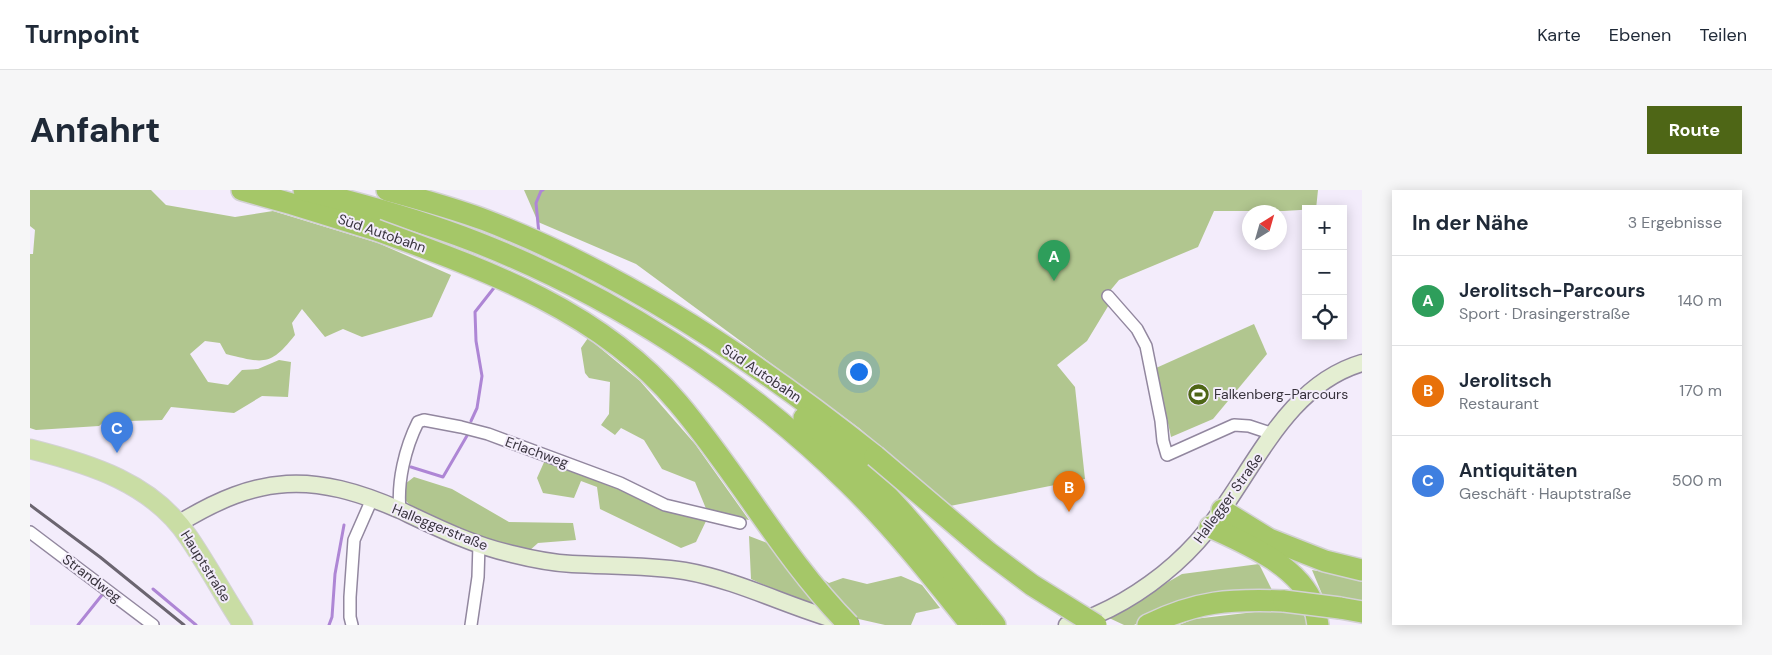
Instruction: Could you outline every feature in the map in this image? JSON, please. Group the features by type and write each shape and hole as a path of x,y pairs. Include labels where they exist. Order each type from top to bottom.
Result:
{"highway":[{"name":"Süd Autobahn","path":"242,190 292,204 384,205 484,220 540,244 613,281 687,324 749,364 835,424 862,470 995,557 1081,624"},
{"path":"304,190 384,205 510,256 549,274 667,339 749,396 785,425 862,470 932,545 995,625"},
{"name":"Süd Autobahn","path":"384,205 432,250 529,291 564,310 596,329 653,376 677,401 815,589 851,625"},
{"path":"862,470 917,556 972,625"},
{"path":"1216,518 1325,561 1362,570"},
{"path":"1216,518 1277,562 1293,576 1314,605 1318,625"},
{"path":"1148,625 1196,606 1224,601 1284,601 1362,612"}],"main road":[{"name":"Hallegger Straße","path":"1081,624 1150,583 1186,554 1216,518 1273,434 1306,393 1338,372 1362,363"},
{"name":"Hauptstraße","path":"30,449 81,463 121,479 159,505 189,537 222,594 244,625"},
{"name":"Halleggerstraße","path":"178,524 216,502 237,494 274,485 325,485 372,499 479,544 538,560 570,564 658,568 704,575 744,587 830,620 851,625"}],"street":[{"path":"1108,296 1137,329 1146,346 1167,455 1234,426 1249,426 1273,434"},
{"name":"Erlachweg","path":"400,510 398,496 405,459 415,428 418,422 424,420 488,434 620,483 665,505 740,524"},
{"path":"352,625 350,597 354,540 372,499"},
{"name":"Strandweg","path":"30,532 153,625"},
{"path":"471,625 478,577 479,544"}],"green space":[{"path":"30,190 151,190 166,205 235,217 273,211 378,243 451,275 432,317 362,337 343,329 325,337 302,309 292,323 295,335 279,353 265,360 226,354 220,343 205,341 190,354 208,382 228,385 242,370 258,369 279,360 291,362 288,397 262,396 234,413 171,407 162,420 129,421 123,415 113,414 99,426 36,430 30,428 30,254 33,254 35,230 30,226"},
{"path":"524,190 1318,190 1316,205 1302,205 1302,210 1287,211 1287,205 1242,205 1242,211 1214,211 1198,247 1119,280 1109,292 1110,303 1087,341 1057,365 1075,387 1085,479 950,506 859,428 636,264 538,222"},
{"name":"Falkenberg-Parcours","path":"1254,324 1267,354 1213,419 1171,437 1156,368"},
{"path":"588,338 640,381 695,444 749,520 707,511 695,482 662,469 644,440 621,428 615,435 601,425 609,414 610,382 589,378 585,373 581,348"},
{"path":"545,460 707,519 696,542 681,548 600,509 597,487 581,481 574,498 543,493 537,478"},
{"path":"414,477 452,489 509,522 573,523 576,540 538,543 529,551 489,542 416,511 406,501 405,484"},
{"path":"749,536 765,542 829,583 843,578 867,584 901,576 922,585 940,608 916,613 911,625 885,625 819,610 751,579"},
{"path":"1259,564 1272,590 1204,595 1171,607 1134,625 1124,625 1107,617 1182,574"},
{"path":"1312,570 1362,579 1362,602 1322,594"},
{"path":"1281,609 1303,614 1310,625 1179,625 1194,619"}],"waterway":[{"path":"539,234 536,203 543,190"},
{"path":"471,421 477,408 482,376 476,341 475,312 497,284"},
{"path":"411,467 443,477 468,434"},
{"path":"329,625 332,617 335,574 344,525"},
{"path":"153,589 196,625"},
{"path":"78,625 102,595"}],"railway":[{"path":"30,505 100,557 184,625"}],"place":[{"name":"Jerolitsch-Parcours","path":"1054,281"},
{"name":"Falkenberg-Parcours","path":"1198,394"},
{"name":"Antiquitäten","path":"117,453"},
{"name":"Jerolitsch","path":"1069,512"}]}
